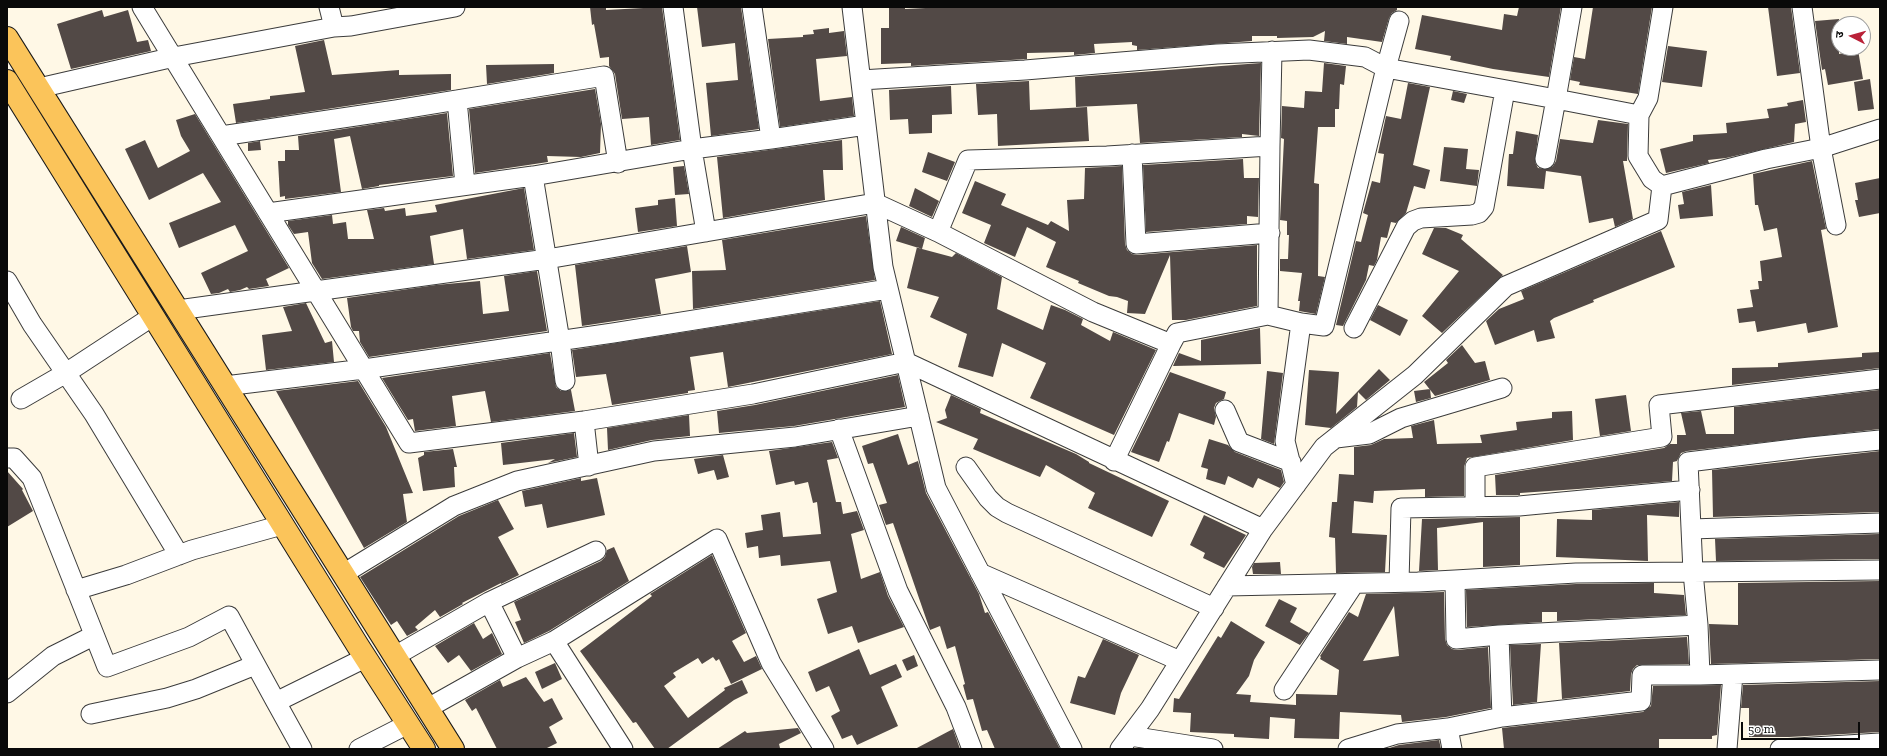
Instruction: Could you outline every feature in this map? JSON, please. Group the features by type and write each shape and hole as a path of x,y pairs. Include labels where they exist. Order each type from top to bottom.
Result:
{"main road":[{"path":"7,38 453,749"},
{"path":"7,81 365,658 424,749"}],"street":[{"path":"142,7 409,443 584,421 753,394 906,362 1114,461 1263,529"},
{"path":"329,7 334,27"},
{"path":"38,88 174,57 334,27 351,26 455,7"},
{"path":"673,7 692,149 706,232"},
{"path":"752,7 771,139"},
{"path":"852,7 882,267 936,488 1072,749"},
{"path":"1545,159 1572,7"},
{"path":"1663,7 1648,98 1639,115 1638,156 1652,179 1662,186 1766,159 1821,148 1880,129"},
{"path":"1802,7 1821,148 1836,225"},
{"path":"1114,461 1177,333 1268,315 1301,323 1324,326 1386,68 1399,21"},
{"path":"861,80 1025,70 1210,54 1309,50 1365,57 1386,68 1639,115"},
{"path":"1268,315 1272,51"},
{"path":"222,136 604,76 618,163"},
{"path":"1354,328 1406,227 1413,221 1421,218 1472,215 1479,213 1484,207 1505,90"},
{"path":"457,100 465,185"},
{"path":"268,213 533,176 618,163 692,149 866,125"},
{"path":"938,232 968,160 1132,154 1270,146"},
{"path":"1132,154 1136,244 1270,233"},
{"path":"533,176 560,340 565,381"},
{"path":"1213,749 1125,742 1180,661 1263,529 1324,447 1415,375 1506,286 1658,220 1662,186"},
{"path":"178,310 547,259 875,203 938,232 1093,312 1171,344"},
{"path":"7,281 32,324 94,414 179,555"},
{"path":"225,386 364,369 888,289"},
{"path":"21,399 66,373 153,316"},
{"path":"1296,485 1285,441 1301,323"},
{"path":"1475,507 1475,466 1662,438 1659,405 1880,378"},
{"path":"1336,438 1369,434 1401,418 1502,388"},
{"path":"1225,410 1239,442 1291,462"},
{"path":"343,574 454,506 517,481 654,451 796,437 918,416"},
{"path":"584,421 589,466"},
{"path":"840,429 898,591 956,707 972,749"},
{"path":"1700,675 1688,462 1880,440"},
{"path":"7,458 14,458 32,478 93,636 107,667 189,637 229,616 302,749"},
{"path":"966,467 988,498 997,507 1007,513 1214,608"},
{"path":"1399,582 1401,508 1519,506 1690,490"},
{"path":"1691,529 1880,523"},
{"path":"76,590 126,575 179,555 282,525"},
{"path":"428,708 517,658 554,641 717,539 771,663 824,749"},
{"path":"395,656 489,602 596,551"},
{"path":"1227,586 1354,584 1576,573 1880,570"},
{"path":"980,573 1180,661"},
{"path":"1455,580 1456,639 1499,635 1698,625"},
{"path":"1284,690 1354,584"},
{"path":"489,602 517,658"},
{"path":"1499,635 1502,717"},
{"path":"7,693 52,656 93,636"},
{"path":"554,641 623,749"},
{"path":"276,702 365,658"},
{"path":"91,714 166,698 196,689 255,665"},
{"path":"1348,749 1397,734 1448,728 1502,717 1641,701 1642,675 1700,675 1880,670"},
{"path":"1727,749 1733,674"},
{"path":"360,749 408,724"},
{"path":"1448,728 1452,749"},
{"path":"1780,749 1880,744"}],"building":[{"path":"590,7 606,7 606,10 662,7 680,140 651,145 649,117 622,119 615,74 609,66 609,57 600,58 594,24 592,25"},
{"path":"697,7 741,7 759,129 711,136 706,83 738,80 735,43 702,47"},
{"path":"889,7 905,7 905,9 946,7 1397,7 1397,10 1392,13 1389,18 1382,42 1347,37 1347,44 1324,41 1325,31 1313,37 1277,38 1277,36 1252,36 1252,41 1137,50 1137,46 1132,45 1132,42 1094,44 1095,53 1074,55 1074,52 1027,53 1027,59 911,66 911,63 881,64 881,28 889,28"},
{"path":"1519,7 1561,7 1549,77 1493,69 1450,60 1451,56 1415,49 1422,15 1502,30 1504,14 1517,16"},
{"path":"1593,7 1652,7 1638,94 1579,85 1580,82 1570,80 1574,57 1585,59"},
{"path":"1768,7 1791,7 1800,73 1777,76"},
{"path":"102,10 104,17 128,10 137,42 148,40 151,51 71,69 57,24"},
{"path":"1831,20 1831,56 1859,56 1863,79 1828,85 1825,69 1822,70 1815,21"},
{"path":"829,28 829,33 844,31 847,56 816,59 820,101 852,97 854,116 780,127 768,39 803,37 803,35 814,34 813,30"},
{"path":"324,40 332,75 399,70 399,75 451,74 451,90 236,123 233,104 270,99 270,96 305,92 295,46"},
{"path":"1668,46 1707,51 1702,87 1662,82"},
{"path":"1261,63 1259,136 1242,134 1242,137 1140,143 1137,104 1076,107 1075,77"},
{"path":"1324,63 1346,66 1344,85 1340,84 1339,109 1335,109 1335,127 1318,127 1314,183 1319,184 1318,276 1325,277 1316,314 1299,311 1300,301 1298,301 1302,273 1280,271 1280,259 1288,259 1289,235 1287,235 1287,221 1280,220 1284,139 1281,138 1282,106 1304,108 1305,91 1322,92"},
{"path":"554,64 554,73 487,84 486,65"},
{"path":"1870,79 1874,109 1858,111 1854,82"},
{"path":"1029,81 1030,110 1087,107 1089,141 998,146 997,114 978,115 976,84"},
{"path":"1408,83 1430,87 1413,165 1430,170 1425,189 1414,186 1406,213 1396,223 1391,222 1387,238 1381,237 1377,260 1374,266 1369,265 1366,280 1343,326 1336,325 1356,241 1361,242 1368,215 1363,213 1372,181 1380,183 1384,154 1378,153 1386,116 1401,119"},
{"path":"951,86 952,114 932,115 932,133 909,134 908,119 890,120 889,90"},
{"path":"595,89 601,124 600,153 581,157 547,156 548,162 475,173 469,109"},
{"path":"1453,91 1467,94 1464,103 1451,100"},
{"path":"1803,100 1806,122 1795,124 1794,142 1726,158 1708,160 1709,163 1666,173 1660,149 1693,141 1693,135 1727,133 1726,123 1769,118 1767,109 1788,106 1787,103"},
{"path":"447,113 453,176 379,185 362,189 350,136 334,139 341,192 285,199 285,196 280,197 278,161 285,161 285,150 299,150 298,136"},
{"path":"195,114 289,268 266,279 269,286 249,289 247,287 230,292 228,289 219,293 211,294 201,273 248,251 235,225 179,248 169,223 221,202 203,173 149,200 125,149 145,140 158,168 190,151 181,136 176,120"},
{"path":"1598,120 1628,124 1627,161 1623,161 1633,219 1615,227 1613,218 1589,223 1581,176 1546,171 1544,189 1507,186 1509,154 1513,154 1516,131 1538,135 1535,162 1538,168 1548,169 1553,166 1556,161 1560,139 1593,143"},
{"path":"842,140 843,170 823,170 825,200 723,218 717,157"},
{"path":"260,141 261,150 248,151 248,143"},
{"path":"1444,147 1468,149 1466,169 1479,170 1477,186 1440,181"},
{"path":"928,152 955,162 947,181 922,172"},
{"path":"1243,159 1244,178 1259,178 1258,217 1247,216 1247,224 1146,232 1143,165"},
{"path":"1812,161 1826,229 1821,230 1838,327 1808,333 1806,323 1757,332 1755,321 1739,323 1737,309 1753,307 1750,290 1759,289 1758,281 1762,281 1760,261 1782,257 1777,228 1764,231 1758,205 1755,205 1753,174"},
{"path":"684,166 689,194 675,195 673,167"},
{"path":"1122,166 1125,244 1127,250 1132,254 1137,255 1257,245 1257,306 1186,320 1172,320 1170,255 1145,314 1127,313 1128,301 1109,296 1046,267 1056,242 1027,227 1015,257 984,243 991,225 962,213 975,181 1006,194 1001,205 1048,225 1051,221 1069,231 1067,200 1084,199 1085,168"},
{"path":"1880,178 1880,213 1859,217 1855,200 1858,200 1855,183"},
{"path":"1711,185 1713,216 1680,219 1678,205 1684,204 1682,192"},
{"path":"524,188 534,250 467,259 463,229 430,236 434,264 322,279 312,263 308,232 294,234 288,225 288,221 332,215 333,224 346,222 348,239 374,239 367,210 384,208 385,211 405,208 406,216 437,212 435,205"},
{"path":"915,188 939,201 932,217 909,206"},
{"path":"675,198 677,226 638,232 635,208 658,205 658,200"},
{"path":"866,216 875,280 693,309 692,271 726,270 722,240"},
{"path":"901,227 925,238 922,249 952,257 956,253 1002,277 997,309 1043,330 1051,305 1083,319 1081,325 1110,341 1113,332 1156,350 1114,435 1030,398 1046,363 1002,343 993,377 958,367 967,334 930,317 939,297 907,288 917,247 896,241"},
{"path":"1434,228 1446,228 1463,235 1461,239 1503,275 1442,333 1422,316 1459,271 1422,254"},
{"path":"1661,231 1675,267 1593,300 1594,302 1554,318 1550,321 1555,338 1537,342 1534,330 1495,345 1486,321 1499,309 1524,299 1521,291"},
{"path":"687,246 691,272 655,279 661,314 582,326 575,265"},
{"path":"537,271 547,331 369,357 360,342 359,331 353,331 351,327 347,298 436,285 480,281 483,314 509,311 504,276"},
{"path":"880,301 892,354 728,387 723,352 690,357 695,390 688,391 688,393 612,405 606,374 576,377 572,350"},
{"path":"306,303 325,343 332,341 334,362 266,370 262,335 292,331 283,307"},
{"path":"1378,305 1408,320 1400,336 1370,320"},
{"path":"1260,328 1261,364 1173,366 1179,353 1201,361 1201,340"},
{"path":"1462,345 1475,363 1485,361 1490,380 1435,396 1424,382 1448,363 1446,360"},
{"path":"1880,352 1880,368 1732,385 1732,368 1778,367 1778,363 1862,357 1862,353"},
{"path":"550,353 556,387 561,391 571,390 575,411 491,422 485,391 452,396 456,426 415,431 413,419 408,420 382,378"},
{"path":"1379,369 1390,380 1366,400 1358,392 1357,407 1331,428 1305,425 1309,370 1339,372 1336,414"},
{"path":"1267,371 1283,373 1274,444 1261,439"},
{"path":"1170,372 1226,392 1224,399 1216,403 1214,408 1216,417 1214,425 1179,413 1169,442 1167,441 1159,462 1131,452"},
{"path":"898,375 905,407 794,426 719,433 717,411 755,405"},
{"path":"358,381 386,427 413,493 403,494 407,522 364,548 276,391"},
{"path":"1430,389 1431,398 1416,402 1414,391"},
{"path":"1879,390 1880,429 1687,451 1681,453 1677,461 1673,462 1672,481 1520,493 1520,495 1496,495 1495,475 1664,448 1670,444 1677,444 1677,435 1686,435 1681,413 1701,411 1706,434 1734,434 1734,407"},
{"path":"951,395 981,409 980,413 1076,454 1089,463 1169,501 1152,537 1088,508 1095,493 1046,465 1040,477 973,449 978,439 936,422 947,418 945,410"},
{"path":"1626,395 1631,431 1600,436 1595,399"},
{"path":"1572,411 1573,440 1467,458 1464,467 1464,496 1425,497 1425,489 1374,491 1373,503 1354,501 1352,533 1387,535 1385,572 1336,573 1335,538 1329,537 1332,502 1337,502 1339,474 1354,475 1354,447 1371,445 1384,439 1413,438 1411,426 1434,420 1437,444 1482,443 1480,435 1517,430 1516,422 1552,418 1552,412"},
{"path":"689,415 690,436 652,440 608,450 607,428"},
{"path":"574,433 577,457 548,463 555,459 503,465 501,443"},
{"path":"898,434 908,465 918,461 926,493 979,594 985,613 988,612 1060,749 995,749 987,730 982,731 973,699 967,700 963,685 965,684 955,646 947,649 940,626 930,630 893,523 886,525 879,505 887,503 873,463 868,464 862,446"},
{"path":"1209,439 1228,445 1235,452 1281,470 1284,482 1280,488 1258,478 1253,488 1228,476 1225,485 1206,479 1208,469 1201,467"},
{"path":"832,442 838,458 827,460 836,502 841,502 843,514 857,511 864,530 851,534 861,579 880,572 888,596 904,627 858,643 852,626 828,634 817,599 837,592 830,561 781,566 780,555 759,558 758,546 747,548 745,533 763,530 761,515 780,512 783,537 821,534 817,502 813,503 808,482 795,485 794,481 776,485 769,451"},
{"path":"453,449 457,467 454,467 455,487 423,491 418,458 424,455 424,452"},
{"path":"1880,451 1879,512 1713,517 1712,470"},
{"path":"723,455 729,477 717,480 714,470 698,474 694,459"},
{"path":"7,471 23,489 22,490 33,511 7,527"},
{"path":"581,478 581,481 597,478 605,515 547,528 542,504 525,507 522,491"},
{"path":"498,500 514,529 498,537 519,575 462,603 463,604 440,617 435,610 415,627 418,630 407,636 397,621 391,625 360,577 459,516"},
{"path":"1679,502 1679,517 1647,515 1648,561 1556,557 1557,519 1592,520 1592,510"},
{"path":"1204,515 1246,535 1224,568 1203,558 1205,553 1190,545"},
{"path":"1520,517 1520,565 1483,567 1483,522 1437,528 1438,570 1419,571 1422,519"},
{"path":"1879,534 1879,559 1716,561 1715,539"},
{"path":"614,547 629,581 549,631 524,643 515,622 521,620 514,602 601,561 605,557 607,550"},
{"path":"712,555 746,633 732,641 744,662 756,656 762,669 731,684 719,659 716,661 713,657 702,664 698,658 673,673 676,677 664,686 688,718 725,690 724,688 742,680 748,693 734,700 667,749 655,749 636,722 633,723 580,651 652,596 650,594"},
{"path":"1280,562 1281,574 1253,574 1252,567 1254,563"},
{"path":"1879,581 1880,659 1711,664 1709,624 1738,625 1738,583"},
{"path":"1654,583 1654,593 1684,595 1686,615 1557,621 1557,612 1542,612 1542,622 1467,627 1466,590 1576,584"},
{"path":"1444,592 1445,639 1447,645 1452,649 1457,650 1488,647 1491,708 1446,717 1402,722 1401,715 1340,712 1339,739 1294,738 1295,719 1270,717 1269,739 1234,737 1234,734 1190,732 1191,713 1173,712 1174,698 1179,699 1218,636 1221,638 1231,621 1265,642 1254,660 1249,676 1236,694 1251,695 1250,702 1296,705 1296,694 1337,695 1339,670 1320,659 1320,656 1349,612 1358,617 1366,594","holes":["1394,606 1399,656 1363,661"]},
{"path":"1279,599 1297,608 1290,622 1309,633 1300,645 1265,626"},
{"path":"474,623 483,639 492,633 502,654 471,671 459,655 448,663 435,646"},
{"path":"1687,637 1689,664 1637,665 1631,674 1630,691 1562,699 1559,643"},
{"path":"1103,639 1139,655 1121,693 1115,715 1070,703 1078,676 1085,678"},
{"path":"1541,644 1537,702 1513,705 1510,645"},
{"path":"859,649 870,675 896,664 902,677 881,687 898,726 857,745 852,735 842,739 831,716 840,711 829,686 816,692 808,672"},
{"path":"914,655 918,666 907,671 902,660"},
{"path":"555,663 562,679 542,689 535,672"},
{"path":"526,677 544,702 552,698 563,719 549,727 557,743 545,749 497,749 476,708 472,711 465,700 500,680 503,687"},
{"path":"1880,681 1880,732 1789,737 1749,737 1749,708 1741,708 1743,685"},
{"path":"1721,685 1717,735 1712,736 1712,739 1659,739 1659,749 1504,749 1502,728 1643,712 1651,706 1653,686"},
{"path":"798,728 801,733 779,744 780,748 717,749 745,731 747,733"},
{"path":"953,729 960,749 915,749"},
{"path":"1439,740 1441,749 1386,749 1399,745"}]}
